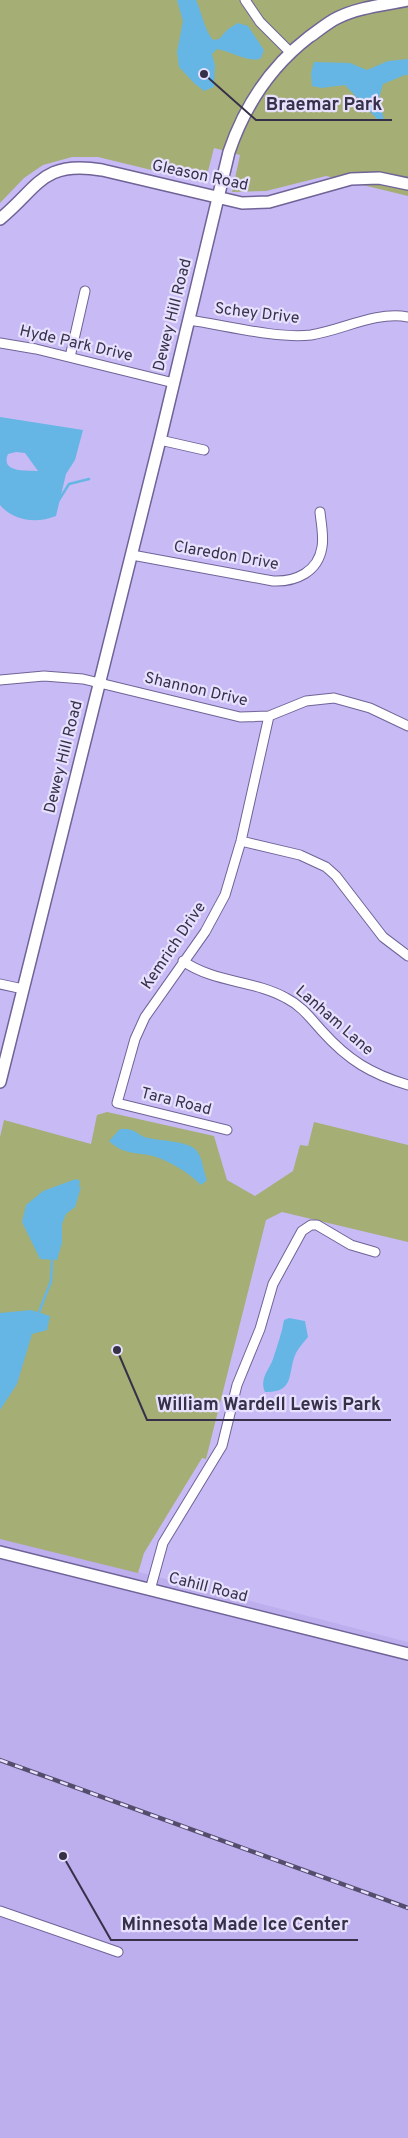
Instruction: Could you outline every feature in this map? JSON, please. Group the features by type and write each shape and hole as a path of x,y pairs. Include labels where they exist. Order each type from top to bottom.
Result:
{"street":[{"path":"245,0 260,22 291,53"},
{"name":"Dewey Hill Road","path":"0,1082 132,555 229,152 237,128 248,104 262,83 291,53 337,18 356,10 408,0"},
{"name":"Gleason Road","path":"0,218 44,178 57,171 71,168 102,170 218,199 242,203 261,203 351,179 379,178 408,184"},
{"path":"70,357 84,292"},
{"name":"Schey Drive","path":"189,320 295,335 324,332 388,315 408,317"},
{"name":"Hyde Park Drive","path":"0,344 36,349 174,382"},
{"path":"160,440 204,450"},
{"name":"Claredon Drive","path":"132,555 284,582 296,579 314,566 320,556 323,546 320,512"},
{"name":"Shannon Drive","path":"0,680 18,677 69,677 222,714 258,718 269,716 306,701 334,698 370,708 408,726"},
{"name":"Kemrich Drive","path":"117,1103 134,1039 144,1017 216,914 225,896 241,841 269,716"},
{"path":"241,841 300,855 326,867 336,876 383,937 408,956"},
{"name":"Lanham Lane","path":"183,961 213,977 278,994 289,999 310,1016 336,1046 352,1060 369,1071 408,1084"},
{"path":"0,984 22,990"},
{"name":"Tara Road","path":"117,1103 227,1130"},
{"path":"150,1590 163,1543 222,1446 237,1385 260,1329 273,1284 302,1231 306,1227 316,1225 351,1246 375,1252"},
{"name":"Cahill Road","path":"0,1552 408,1654"},
{"path":"0,1911 118,1952"}],"shaded area":[{"path":"0,1536 408,1642 408,2138 0,2138"}],"green space":[{"path":"0,0 408,0 408,196 326,176 266,191 232,192 240,155 214,148 205,183 98,157 72,157 43,165 24,178 0,203"},
{"path":"107,1112 214,1136 227,1180 255,1196 293,1171 300,1145 308,1146 314,1122 408,1145 408,1242 282,1212 266,1220 206,1459 202,1458 144,1553 138,1573 0,1539 0,1137 4,1120 91,1144 97,1115"}],"water":[{"path":"177,0 196,0 205,26 213,40 219,39 228,29 238,23 248,26 264,50 261,58 247,58 217,49 212,54 215,65 214,87 204,91 179,67 177,52 183,21"},
{"path":"408,59 408,75 383,84 379,98 384,120 377,119 345,85 321,88 312,86 311,73 314,62 350,63 367,70 388,61"},
{"path":"0,417 83,430 75,460 66,474 56,516 41,520 26,520 12,515 0,505","holes":["16,452 25,453 38,471 16,469 8,465 8,454"]},
{"path":"120,1129 131,1130 145,1137 188,1145 197,1151 201,1158 207,1180 201,1185 185,1172 166,1161 153,1156 120,1149 109,1141"},
{"path":"76,1179 80,1181 79,1187 81,1187 75,1207 66,1214 62,1224 62,1243 57,1260 40,1259 22,1222 26,1205 43,1191"},
{"path":"31,1310 50,1316 47,1330 32,1334 17,1384 0,1410 0,1313"},
{"path":"289,1318 305,1321 308,1337 296,1353 286,1385 282,1389 265,1392 263,1383 265,1375 273,1359 284,1320"}],"waterway":[{"path":"57,503 69,484 89,479"},
{"path":"39,1312 51,1281 52,1260"}],"railway":[{"path":"0,1760 408,1908"}],"place":[{"name":"Braemar Park","path":"204,74"},
{"name":"William Wardell Lewis Park","path":"117,1350"},
{"name":"Minnesota Made Ice Center","path":"63,1856"}]}
